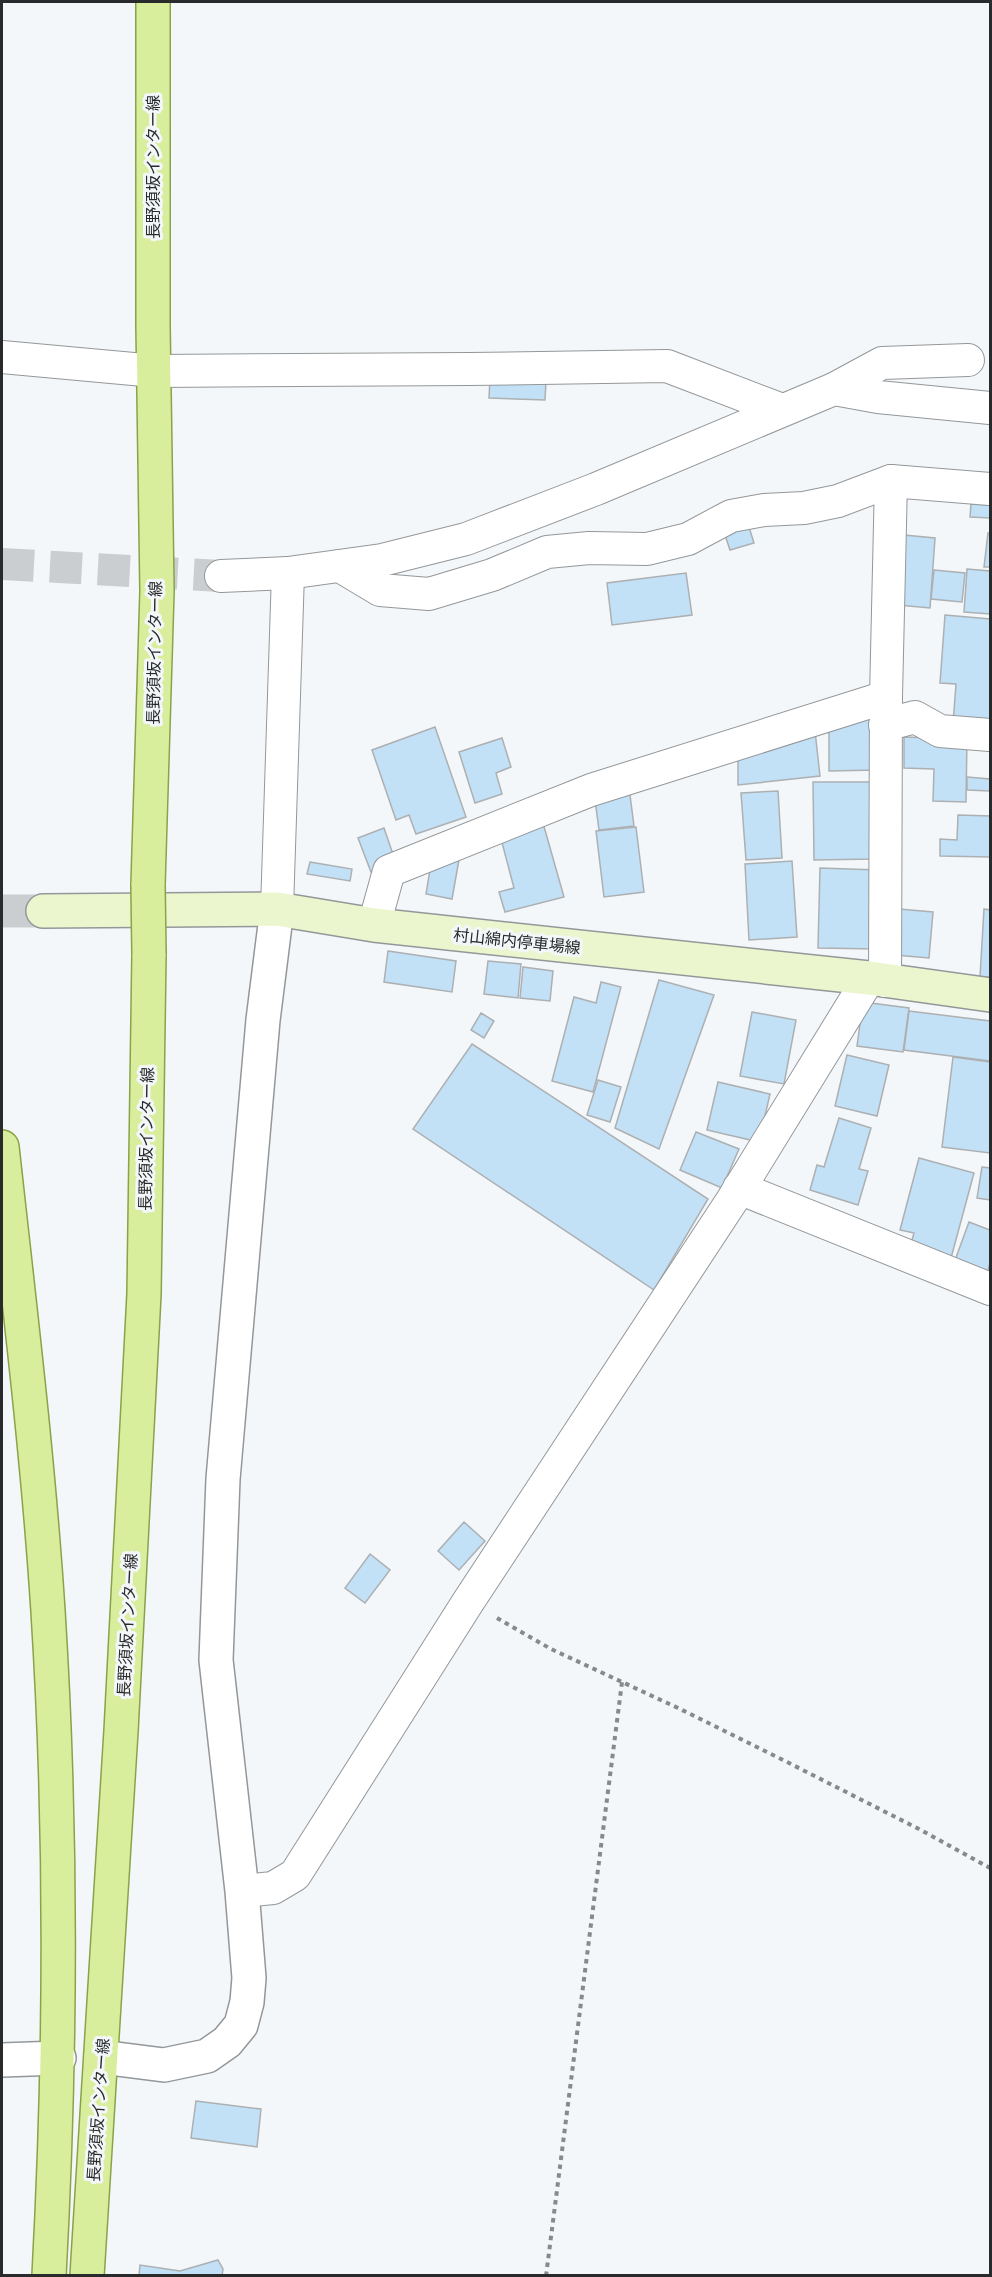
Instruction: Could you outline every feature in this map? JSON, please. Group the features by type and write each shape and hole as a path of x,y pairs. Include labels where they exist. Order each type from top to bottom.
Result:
{"main road":[{"name":"長野須坂インター線","path":"87,2276 144,1294 148,885 156,591 153,2"},
{"name":"村山綿内停車場線","path":"43,911 276,909 374,925 990,994"},
{"path":"2,1147 31,1412 48,1610 57,1815 59,2058 49,2276"}],"street":[{"path":"2,357 155,371 667,366 782,410"},
{"path":"221,576 288,573 382,560 466,539 596,489 834,389 882,363 968,360"},
{"path":"834,389 878,397 990,408"},
{"path":"340,566 381,590 429,594 492,575 547,552 589,548 647,549 688,539 731,516 764,510 804,508 838,501 891,481 990,489"},
{"path":"242,1891 273,1888 295,1875 468,1602 877,980 891,481"},
{"path":"101,2057 164,2065 207,2056 227,2042 241,2025 248,2002 249,1978 242,1891 216,1660 224,1467 263,1020 276,909 288,573"},
{"path":"374,925 389,871 591,790 885,711 915,717 940,730 990,735"},
{"path":"739,1188 990,1289"},
{"path":"2,2060 59,2058"}],"path":[{"path":"468,1602 551,1649 783,1760 990,1868"},
{"path":"546,2276 622,1682"}],"building":[{"path":"490,378 546,381 545,400 489,398"},
{"path":"971,504 990,505 990,518 970,517"},
{"path":"749,527 754,543 730,550 725,535"},
{"path":"988,533 990,533 990,567 984,567"},
{"path":"904,535 935,538 930,608 898,605"},
{"path":"967,569 990,571 990,614 964,612"},
{"path":"934,570 965,573 962,602 931,599"},
{"path":"686,573 692,615 612,625 607,583"},
{"path":"945,615 990,619 990,728 953,724 956,684 940,683"},
{"path":"876,712 878,770 829,771 829,721"},
{"path":"435,727 466,817 416,834 409,815 396,820 372,750"},
{"path":"815,731 820,776 738,785 738,754"},
{"path":"904,737 967,739 966,802 933,801 934,769 904,768"},
{"path":"502,738 511,767 496,773 502,794 475,803 459,752"},
{"path":"967,777 990,779 990,791 967,790"},
{"path":"813,782 874,782 875,859 814,860"},
{"path":"778,791 782,858 746,860 741,793"},
{"path":"630,795 634,826 599,830 595,800"},
{"path":"958,815 990,816 990,857 940,856 940,839 957,840"},
{"path":"543,823 564,897 505,912 499,892 514,888 500,835"},
{"path":"636,827 644,892 604,897 596,831"},
{"path":"384,828 396,863 371,872 358,838"},
{"path":"460,854 452,899 426,894 432,858"},
{"path":"792,861 797,937 749,940 745,864"},
{"path":"310,862 352,869 350,881 307,874"},
{"path":"820,868 878,870 876,949 818,948"},
{"path":"899,909 933,912 929,958 895,955"},
{"path":"984,909 990,910 990,977 980,977"},
{"path":"388,951 456,961 452,992 384,982"},
{"path":"488,961 521,964 518,998 484,994"},
{"path":"523,967 553,971 550,1001 520,998"},
{"path":"659,980 714,995 659,1149 615,1128"},
{"path":"601,982 621,987 593,1092 552,1081 574,997 596,1003"},
{"path":"863,1002 909,1008 903,1052 857,1046"},
{"path":"909,1011 990,1021 990,1061 904,1050"},
{"path":"752,1012 796,1020 784,1084 740,1076"},
{"path":"481,1013 494,1021 484,1038 471,1030"},
{"path":"472,1044 708,1199 654,1290 413,1129"},
{"path":"847,1055 889,1065 877,1116 835,1106"},
{"path":"953,1057 990,1062 990,1153 942,1147"},
{"path":"598,1080 621,1087 610,1122 587,1115"},
{"path":"718,1082 770,1094 759,1142 707,1130"},
{"path":"839,1118 871,1128 859,1169 868,1171 858,1205 810,1190 817,1165 824,1167"},
{"path":"696,1132 739,1149 722,1188 680,1170"},
{"path":"919,1158 974,1173 951,1258 910,1247 914,1233 900,1230"},
{"path":"982,1167 990,1168 990,1200 977,1198"},
{"path":"969,1222 990,1230 990,1263 987,1274 954,1263"},
{"path":"464,1522 485,1541 459,1570 438,1551"},
{"path":"370,1554 390,1570 365,1603 345,1588"},
{"path":"196,2101 261,2109 257,2147 191,2138"},
{"path":"218,2260 223,2269 222,2276 139,2276 140,2265 180,2271"}],"tunnel":[{"path":"2,564 221,576"},
{"path":"2,911 43,911"}]}
